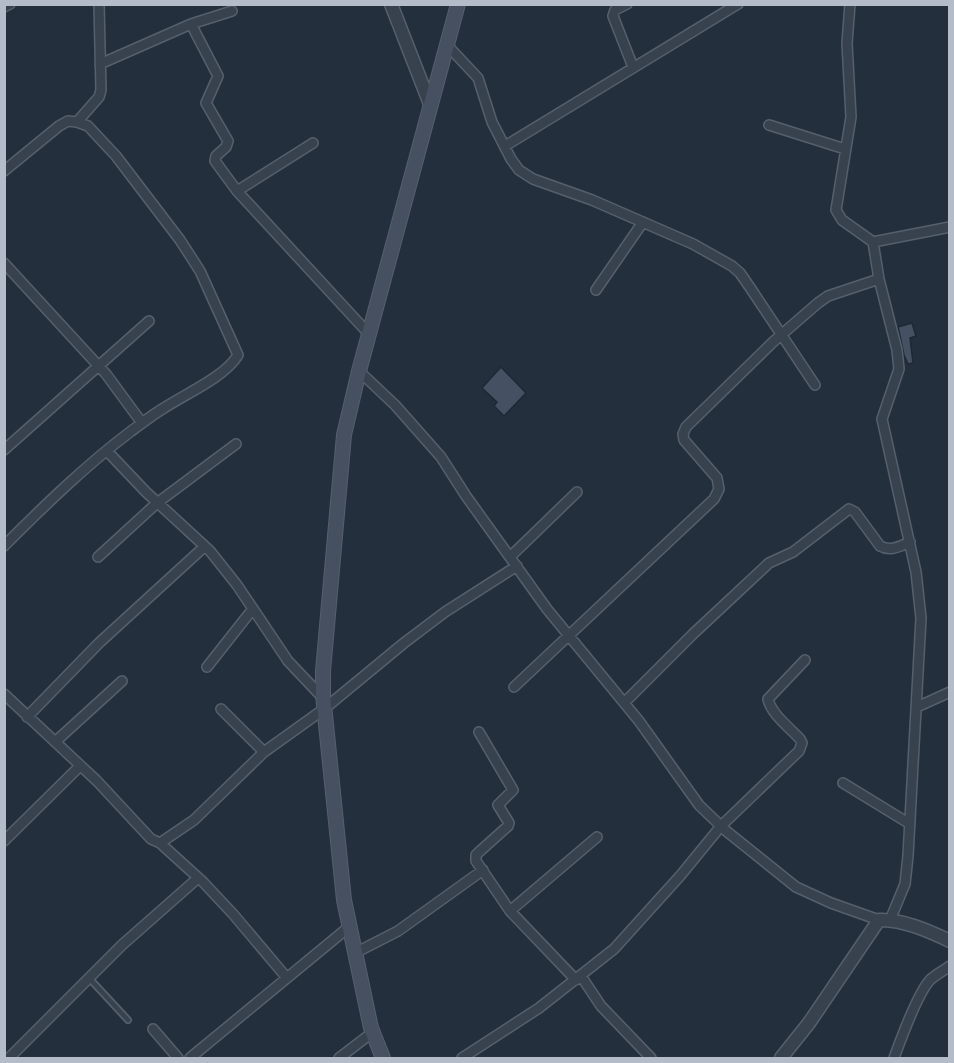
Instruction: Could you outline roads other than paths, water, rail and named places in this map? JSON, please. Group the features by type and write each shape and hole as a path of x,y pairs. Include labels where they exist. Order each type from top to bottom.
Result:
{"main road":[{"path":"383,1059 373,1032 344,900 324,704 324,659 344,435 358,371 458,4"}],"street":[{"path":"4,7 10,4"},
{"path":"77,122 99,97 101,90 99,4"},
{"path":"391,4 430,105"},
{"path":"627,4 615,10 613,16 633,67"},
{"path":"505,146 738,4"},
{"path":"781,1059 885,920 905,884 910,824 921,618 916,572 882,419 899,369 897,350 879,279 873,242 843,219 836,210 851,117 847,43 850,4"},
{"path":"100,64 191,24 232,11"},
{"path":"191,24 218,76 206,103 228,141 226,147 216,156 215,161 237,191 369,334"},
{"path":"447,45 478,78 492,122 519,170 533,179 592,200 693,244 732,266 751,289 815,386"},
{"path":"4,171 68,121 88,126 116,156 180,240 200,271 238,355 227,367 199,388 142,423 75,477 4,546"},
{"path":"769,125 845,148"},
{"path":"237,191 313,143"},
{"path":"596,290 643,222"},
{"path":"873,242 950,227"},
{"path":"4,263 99,366 142,423"},
{"path":"513,687 714,499 719,489 717,478 684,441 683,434 686,427 780,335 828,296 879,279"},
{"path":"4,450 149,321"},
{"path":"358,371 395,405 441,457 510,557 624,703 699,805 796,888 831,903 929,932 950,941"},
{"path":"98,557 157,503 236,444"},
{"path":"107,451 204,547 237,585 288,661 324,704"},
{"path":"510,557 577,492"},
{"path":"624,703 770,562 788,556 849,509 855,512 880,546 891,549 910,542"},
{"path":"27,717 99,643 204,547"},
{"path":"160,843 194,819 264,752 324,704 444,612 517,566"},
{"path":"207,668 252,610"},
{"path":"462,1059 539,1008 614,949 646,915 721,826 799,751 802,743 769,704 768,699 805,660"},
{"path":"55,742 122,681"},
{"path":"917,707 950,692"},
{"path":"4,694 80,766 151,839 160,843 198,878 233,914 287,978"},
{"path":"221,709 264,752"},
{"path":"479,732 513,790 498,805 509,823 508,826 476,855 476,861 510,911 578,978 651,1059"},
{"path":"4,841 80,766"},
{"path":"843,783 910,824"},
{"path":"510,911 597,837"},
{"path":"355,953 398,931 483,870"},
{"path":"9,1059 122,945 198,878"},
{"path":"190,1059 350,926"},
{"path":"894,1059 903,1033 927,984 950,966"},
{"path":"153,1029 178,1059"},
{"path":"339,1059 373,1032"}],"lane":[{"path":"88,978 128,1020"}]}
